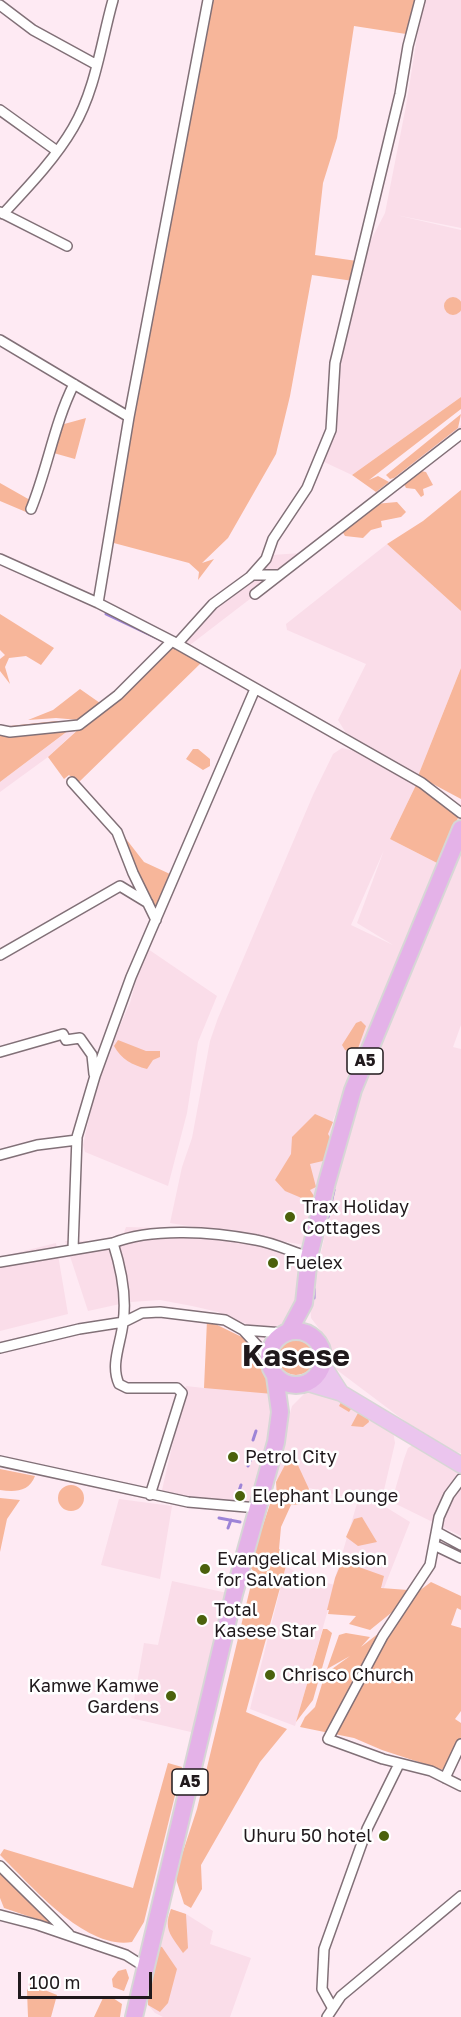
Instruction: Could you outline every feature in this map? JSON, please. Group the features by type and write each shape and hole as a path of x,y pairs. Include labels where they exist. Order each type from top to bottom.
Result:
{"highway":[{"name":"A5","path":"134,2017 247,1542 276,1442 280,1412 275,1376 268,1357 276,1339 287,1332 304,1303 309,1257 333,1158 353,1090 461,829"},
{"name":"A5","path":"280,1412 303,1384 319,1373 323,1365 321,1347 304,1303"},
{"path":"287,1332 308,1333 316,1339"},
{"path":"275,1376 286,1383 303,1384"}],"main road":[{"path":"323,1365 341,1393"},
{"path":"303,1384 341,1393 461,1465"}],"street":[{"path":"67,246 2,213 57,151 74,127 98,64 113,0"},
{"path":"98,603 129,417 208,0"},
{"path":"0,730 10,732 79,725 118,695 213,604 252,576 266,559 273,539 307,488 331,430 335,363 400,94 420,0"},
{"path":"0,5 33,30 98,64"},
{"path":"0,110 57,151"},
{"path":"0,340 129,417"},
{"path":"31,508 41,484 62,406 74,384"},
{"path":"255,594 461,434"},
{"path":"0,559 98,603 174,643 422,783 461,813"},
{"path":"252,576 279,575"},
{"path":"73,1249 77,1140 95,1076 156,920 255,689"},
{"path":"72,782 117,832 133,873 156,920"},
{"path":"0,955 120,886 148,903"},
{"path":"0,1052 63,1034 66,1040 80,1038 92,1055 95,1076"},
{"path":"0,1155 37,1145 77,1140"},
{"path":"0,1262 113,1243 132,1235 166,1232 257,1240 309,1257"},
{"path":"113,1243 122,1280 124,1322 116,1357 116,1377 121,1388 177,1388 182,1393 150,1495"},
{"path":"0,1348 79,1329 124,1322 142,1313 160,1312 225,1320 243,1330 268,1357"},
{"path":"243,1330 287,1332"},
{"path":"0,1461 188,1502 258,1508"},
{"path":"461,1479 449,1495 439,1517 430,1565 383,1636 328,1739 399,1764 431,1771 461,1786"},
{"path":"437,1533 461,1545"},
{"path":"434,1545 461,1558"},
{"path":"445,1778 461,1744"},
{"path":"332,2007 322,1989 324,1949 367,1829 399,1764"},
{"path":"0,1866 72,1938"},
{"path":"327,2017 341,1996 461,1896"},
{"path":"0,1915 126,1955 145,1967"}],"shaded area":[{"path":"207,0 415,0 406,34 354,26 337,138 323,183 315,255 357,261 353,281 312,275 290,396 276,454 228,538 202,563 214,559 198,580 199,572 189,563 110,542"},
{"path":"423,0 461,0 461,228 396,215 461,230 461,397 352,475 322,461 335,432 334,367 359,263 385,213 406,106"},
{"path":"453,297 459,300 462,306 459,312 453,315 447,312 444,306 447,300"},
{"path":"461,397 461,409 369,480 378,476 389,482 376,492 352,475"},
{"path":"461,414 458,428 394,478 390,479 386,475"},
{"path":"86,418 75,459 50,452 57,426"},
{"path":"461,425 461,437 190,645 184,642 191,630 272,555 301,553"},
{"path":"416,470 426,472 433,485 423,489 424,495 421,497 415,489 406,488 404,484"},
{"path":"0,483 30,500 26,512 0,501"},
{"path":"461,490 461,611 387,544 423,521"},
{"path":"397,502 406,512 401,517 381,521 382,527 371,530 363,538 345,536 342,531 375,504"},
{"path":"387,544 461,611 461,668 418,776 346,733 338,720 366,664 287,630 286,624"},
{"path":"0,614 54,648 41,665 26,656 9,658 5,667 10,684 0,671 0,659 5,655 0,650"},
{"path":"170,646 202,662 78,783 69,775 64,779 48,757"},
{"path":"461,668 461,799 418,776"},
{"path":"80,689 100,703 79,720 56,718 28,720 53,710"},
{"path":"88,716 82,725 48,757 0,792 0,782"},
{"path":"56,721 77,724 0,782 0,727"},
{"path":"342,748 354,751 416,785 390,839 439,864 333,1120 311,1246 170,1223 182,1167 192,1138 210,1041 313,795 333,754","holes":["384,850 357,923 393,945 351,925"]},
{"path":"193,749 198,749 210,759 210,766 203,770 186,759"},
{"path":"416,785 456,811 458,818 439,864 390,839"},
{"path":"123,835 144,862 170,874 155,911 134,871"},
{"path":"461,842 461,1025 453,1047 461,1049 461,1453 455,1452 410,1425 337,1370 330,1361 327,1339 311,1318 310,1304 341,1160 367,1076"},
{"path":"145,947 217,996 198,1042 187,1113 168,1186 85,1152 83,1145 100,1071 130,1003"},
{"path":"361,1021 366,1026 356,1054 345,1050 342,1045 356,1023"},
{"path":"118,1040 146,1051 160,1051 160,1057 153,1060 147,1069 136,1066 117,1051 114,1046"},
{"path":"315,1114 333,1122 328,1134 332,1141 327,1160 310,1164 316,1187 310,1190 316,1199 311,1202 285,1191 275,1180 291,1154 292,1137"},
{"path":"126,1227 161,1228 309,1252 291,1318 283,1325 271,1329 256,1328 218,1312 192,1306 160,1300 131,1302 128,1300 119,1246"},
{"path":"65,1241 112,1241 120,1279 120,1304 88,1311"},
{"path":"56,1243 68,1314 0,1331 0,1257"},
{"path":"207,1320 248,1340 257,1352 273,1394 204,1388"},
{"path":"296,1337 309,1343 315,1356 309,1369 296,1375 283,1369 277,1356 283,1343"},
{"path":"226,1381 273,1394 273,1421 255,1502 196,1505 163,1495 162,1490 186,1386 204,1388"},
{"path":"331,1386 393,1431 395,1443 384,1490 384,1506 410,1522 384,1588 335,1578 358,1500 272,1479 292,1406 311,1387"},
{"path":"342,1400 368,1417 369,1422 363,1427 351,1426 358,1413 351,1409 349,1412 339,1406"},
{"path":"416,1443 461,1467 461,1536 396,1504 393,1497 404,1459 408,1448"},
{"path":"296,1461 309,1489 303,1504 291,1505 281,1527 279,1549 284,1554 281,1561 286,1566 246,1712 287,1729 260,1762 201,1865 202,1889 191,1908 184,1904 175,1876 197,1809 254,1572 250,1567 251,1561 270,1504 277,1498 276,1482 286,1463"},
{"path":"0,1469 35,1476 29,1485 21,1490 0,1490"},
{"path":"71,1485 80,1489 84,1498 80,1507 71,1511 62,1507 58,1498 62,1489"},
{"path":"0,1498 20,1500 7,1519 0,1552"},
{"path":"119,1499 172,1506 160,1579 101,1565"},
{"path":"362,1517 377,1542 358,1546 346,1537 354,1519"},
{"path":"342,1561 384,1576 381,1588 408,1590 396,1609 370,1630 349,1624 356,1616 328,1614 335,1578"},
{"path":"286,1566 304,1577 335,1585 295,1726 250,1709"},
{"path":"172,1581 232,1594 195,1733 131,1718 144,1643 158,1645"},
{"path":"431,1582 461,1596 461,1610 457,1608 451,1625 461,1628 461,1711 455,1719 461,1723 461,1739 446,1771 382,1750 354,1738 300,1727 305,1717 315,1707 325,1674 350,1656 327,1669 339,1635 346,1633 370,1637 361,1647 401,1616 415,1594"},
{"path":"323,1629 332,1633 313,1700 296,1722"},
{"path":"168,1763 182,1767 144,1922 132,1942 114,1942 96,1936 78,1926 43,1898 0,1855 4,1849 133,1888"},
{"path":"0,1871 63,1928 4,1908 0,1898"},
{"path":"171,1909 186,1914 213,1931 210,1944 251,1958 230,2017 163,2017 155,2013 148,2005 158,1946"},
{"path":"171,1909 186,1914 188,1948 183,1953 168,1927"},
{"path":"158,1946 162,1947 177,1969 168,2003 160,2012 148,2005"},
{"path":"126,1969 129,1978 124,1991 113,1987 112,1979 118,1971"},
{"path":"30,1984 57,1995 51,2017 28,2017 27,1991"},
{"path":"103,1998 113,1998 122,2004 120,2017 94,2017"}],"waterway":[{"path":"106,614 163,641"},
{"path":"328,1217 334,1190"},
{"path":"314,1289 314,1298"},
{"path":"253,1440 256,1431"},
{"path":"248,1466 251,1458"},
{"path":"236,1500 241,1485"},
{"path":"219,1518 240,1522"},
{"path":"228,1528 231,1520"}],"place":[{"name":"Trax Holiday Cottages","path":"290,1217"},
{"name":"Fuelex","path":"273,1263"},
{"name":"Petrol City","path":"233,1457"},
{"name":"Elephant Lounge","path":"240,1496"},
{"name":"Evangelical Mission for Salvation","path":"205,1569"},
{"name":"Total Kasese Star","path":"202,1620"},
{"name":"Chrisco Church","path":"270,1675"},
{"name":"Kamwe Kamwe Gardens","path":"171,1696"},
{"name":"Uhuru 50 hotel","path":"384,1836"}],"district":[{"name":"Kasese","path":"296,1356"}]}
